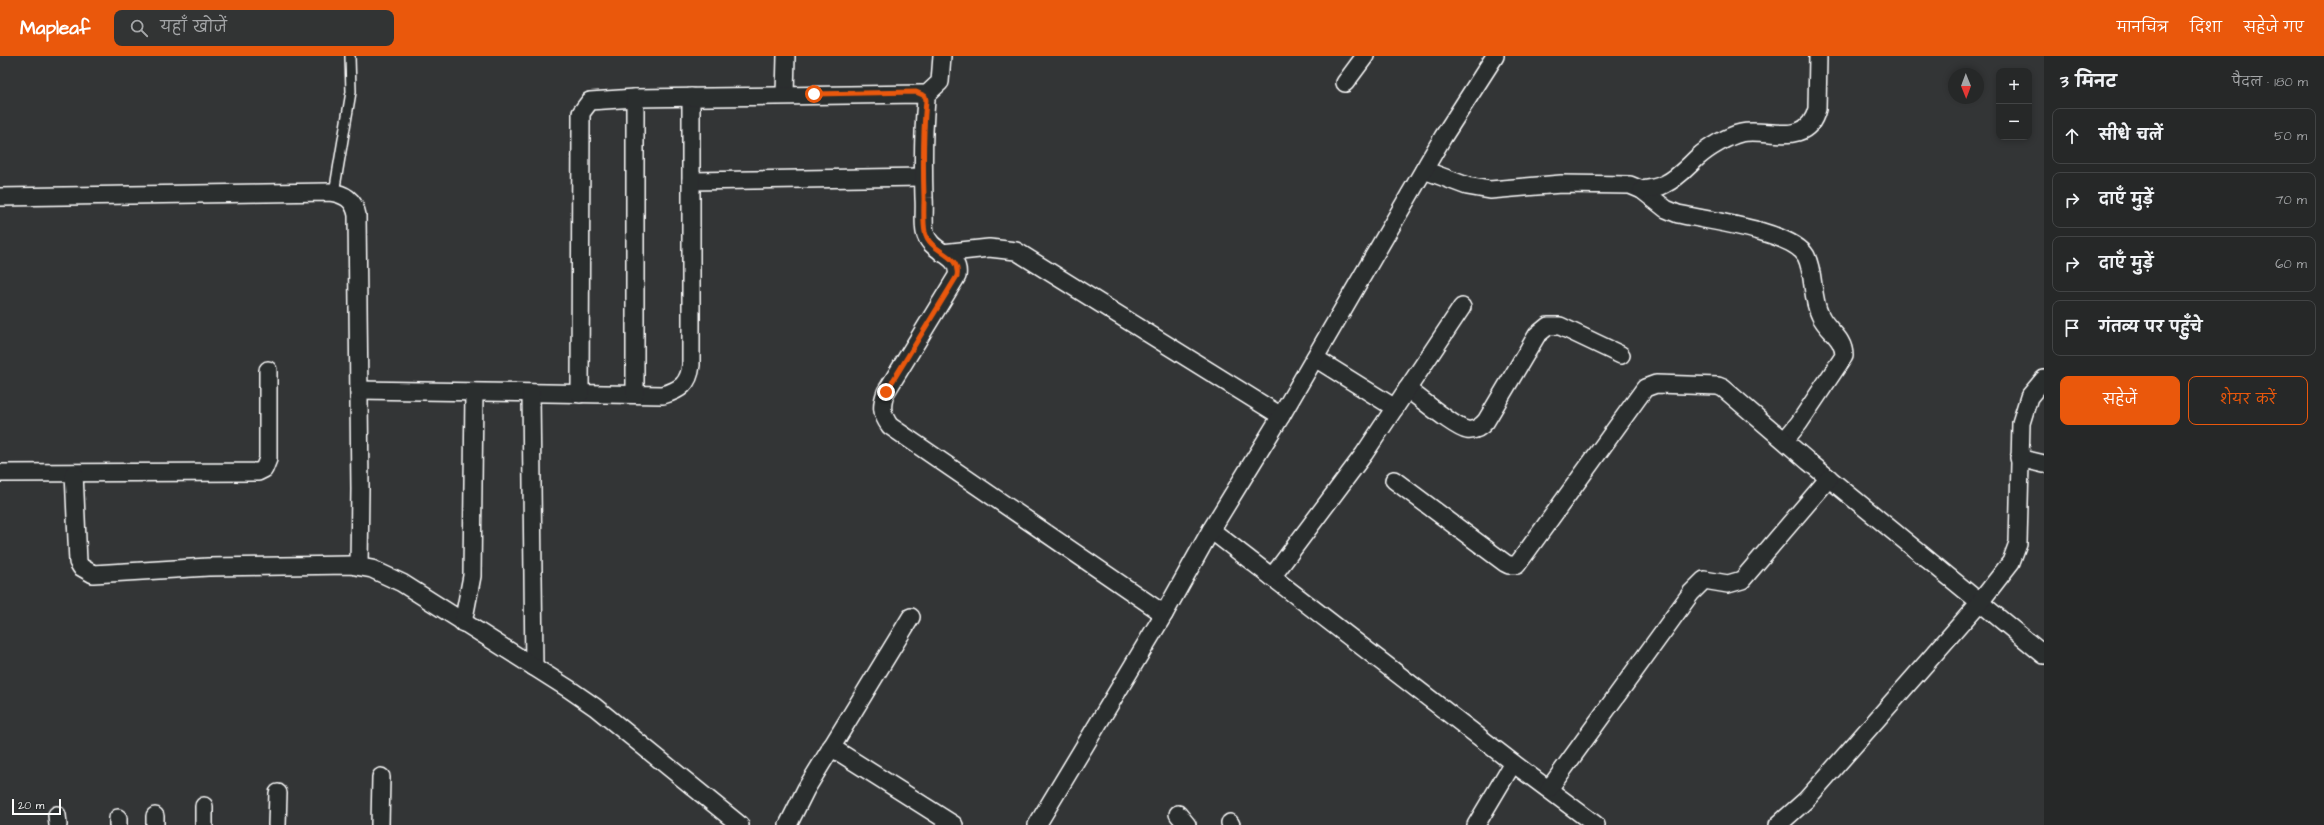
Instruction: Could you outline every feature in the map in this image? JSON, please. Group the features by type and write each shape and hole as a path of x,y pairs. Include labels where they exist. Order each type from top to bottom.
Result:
{"street":[{"path":"785,95 786,56"},
{"path":"942,56 940,82 925,96 922,147 925,232 933,246 957,263 957,276 886,392 882,403 882,413 890,426 1164,614"},
{"path":"1345,83 1365,56"},
{"path":"1037,825 1164,614 1211,530 1281,416 1424,170 1495,56"},
{"path":"1642,190 1665,185 1699,156 1740,133 1789,134 1798,132 1808,126 1815,118 1817,109 1818,56"},
{"path":"580,394 581,113 590,102 635,98 916,92 925,96"},
{"path":"359,390 663,395 677,391 685,384 690,375 691,97"},
{"path":"635,98 635,394"},
{"path":"1424,170 1467,186 1490,190 1562,184 1630,185 1642,190 1666,209 1678,214 1775,235 1793,243 1806,257 1820,315 1840,340 1844,348 1844,356 1799,424 1786,440"},
{"path":"691,182 923,177"},
{"path":"0,197 334,193 348,198 356,208 357,215 359,566"},
{"path":"942,252 989,248 1016,251 1281,416"},
{"path":"1272,577 1364,454 1462,307"},
{"path":"1407,389 1461,428 1473,430 1478,428 1486,421 1537,335 1548,326 1560,326 1621,355"},
{"path":"1315,358 1395,408"},
{"path":"0,473 258,472 264,469 268,459 268,370"},
{"path":"1778,825 1806,800 1980,602 2011,562 2018,544 2019,458 2023,411 2029,397 2044,379"},
{"path":"1394,480 1505,563 1513,566 1520,562 1640,394 1650,385 1702,384 1723,388 1829,478 2044,655"},
{"path":"463,623 472,576 474,392"},
{"path":"531,393 534,667"},
{"path":"2019,458 2044,464"},
{"path":"74,473 78,562 81,567 93,574 208,567 359,566 384,574 534,667 595,708 740,825"},
{"path":"1549,789 1690,593 1704,580 1728,584 1742,580 1829,478"},
{"path":"1211,530 1513,763 1596,825"},
{"path":"788,825 799,800 911,617"},
{"path":"831,747 954,825"},
{"path":"1476,825 1513,763"},
{"path":"380,777 380,825"},
{"path":"277,825 278,793"},
{"path":"204,806 204,825"}],"lane":[{"path":"334,193 351,92 350,56"}],"route":[{"path":"814,94 916,92 925,96 926,100 922,147 925,232 928,240 933,246 957,263 957,276 886,392"}]}
